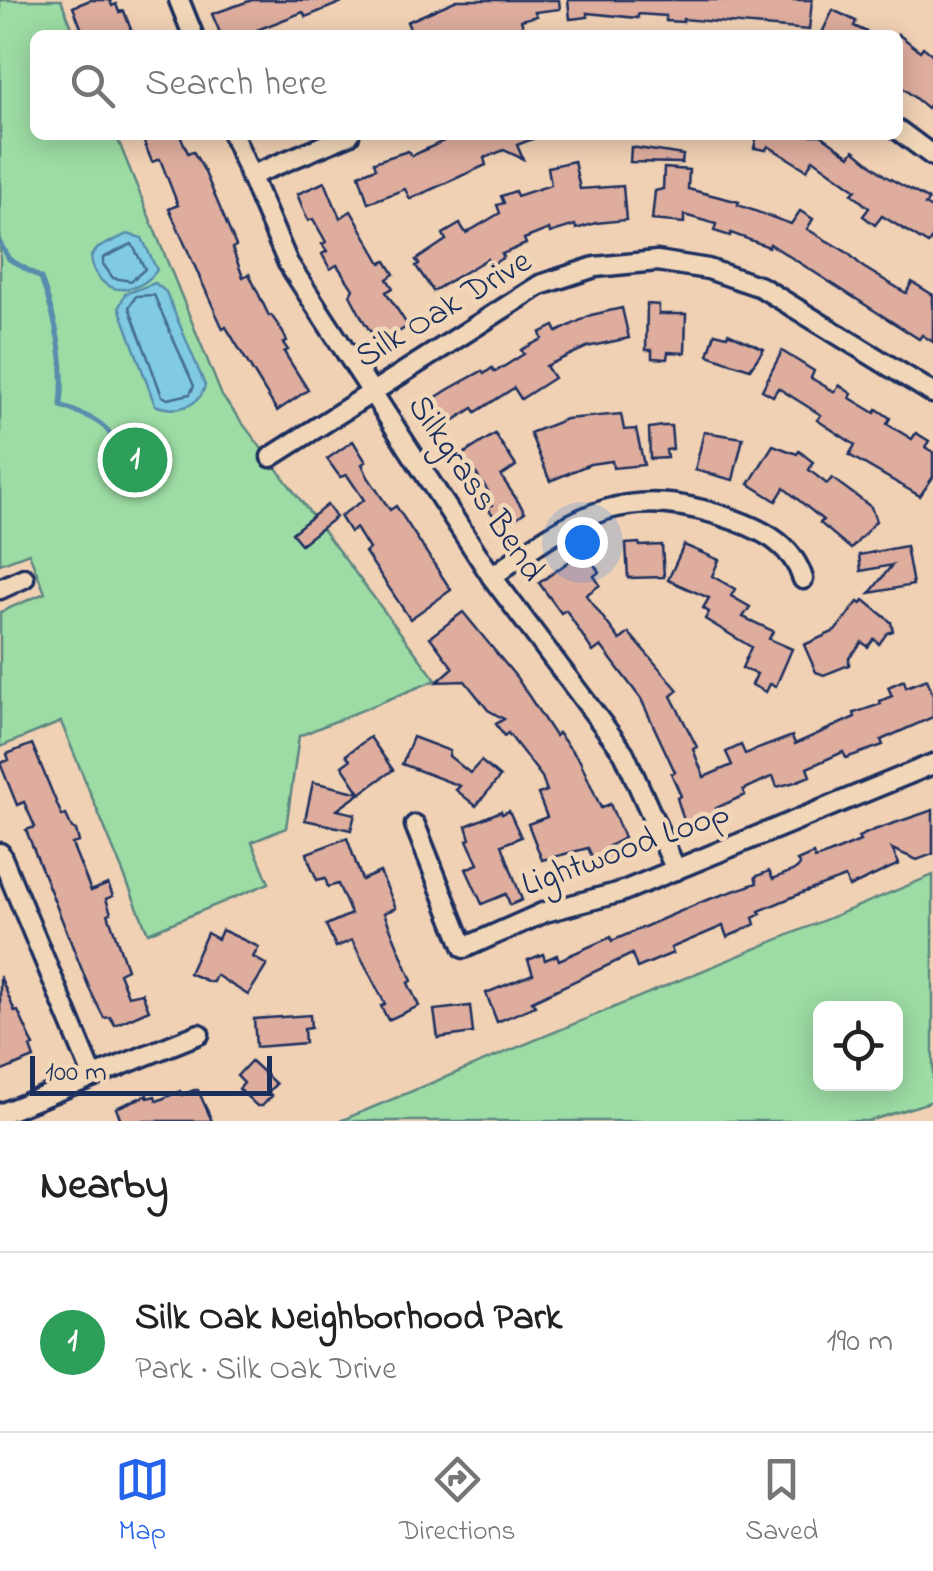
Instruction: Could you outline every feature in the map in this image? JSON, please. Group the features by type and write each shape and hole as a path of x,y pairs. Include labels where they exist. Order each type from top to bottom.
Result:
{"street":[{"path":"178,0 191,30"},
{"path":"903,134 933,156"},
{"name":"Silkgrass Bend","path":"236,140 288,262 492,577 624,753 676,870"},
{"path":"250,176 337,140"},
{"name":"Silk Oak Drive","path":"271,457 540,285 595,267 657,260 708,268 761,287 933,393"},
{"path":"492,577 552,532 609,508 652,501 709,511 761,531 792,554 803,579"},
{"path":"0,589 24,578"},
{"name":"Lightwood Loop","path":"414,825 464,948 545,912 621,892 933,764"},
{"path":"0,852 93,1076"},
{"path":"0,1114 199,1034"}],"green space":[{"path":"0,0 61,0 73,30 30,30 30,140 118,140 222,396 436,680 299,736 286,828 252,842 269,883 148,933 61,722 0,747 0,612 45,593 29,553 0,564"},
{"path":"933,875 933,1101 869,1121 340,1121"}],"water":[{"path":"127,234 142,238 157,270 138,286 118,289 100,279 91,256 98,248"},
{"path":"155,283 166,292 205,385 198,399 185,407 155,405 119,307 125,294"}],"building":[{"path":"90,0 110,0 119,12 124,11 131,30 82,30 73,7"},
{"path":"252,0 347,0 306,17 303,12 257,30 219,30 212,14"},
{"path":"457,0 559,0 560,9 535,12 537,16 521,20 523,27 512,30 411,30 407,22"},
{"path":"568,0 812,0 809,30 683,19 666,21 666,16 638,14 638,18 587,13 588,17 570,19"},
{"path":"833,10 856,21 854,26 862,30 823,30"},
{"path":"903,38 933,55 933,100 927,108 903,88"},
{"path":"143,140 182,140 204,170 236,246 232,248 243,277 249,274 269,316 281,329 287,341 283,343 288,350 284,352 308,390 277,411 226,327 223,329 169,209 178,205 160,159 152,162"},
{"path":"446,140 530,140 517,145 523,159 504,150 484,158 486,165 410,199 405,189 368,203 359,175 376,168 374,162 408,151 412,156"},
{"path":"756,140 828,140 850,156 854,150 885,176 929,200 925,205 933,210 933,237 928,244 882,216 875,225 863,216 869,208 852,194 856,190 813,159 807,170 768,146 766,150 754,148"},
{"path":"631,147 683,155 682,163 630,162"},
{"path":"574,161 580,189 623,186 626,220 576,229 575,225 550,233 549,229 524,239 526,244 502,254 504,257 490,266 487,259 433,291 416,260 446,240 443,234 460,224 466,233 500,213 497,205 504,203 501,196 515,191 517,196 551,185 548,167"},
{"path":"664,168 689,170 688,189 739,202 738,205 791,224 800,211 813,219 807,229 848,253 863,267 906,293 912,282 933,295 933,342 922,335 919,339 770,244 769,247 714,231 716,224 684,215 684,223 652,220 655,191 663,189"},
{"path":"325,182 340,218 351,211 381,263 386,261 394,274 387,279 393,288 386,292 408,326 384,341 375,339 363,320 350,295 353,289 337,265 330,269 322,254 327,251 322,244 326,242 313,219 308,221 297,194"},
{"path":"647,304 659,305 659,314 686,314 685,353 668,352 667,359 652,358 652,350 646,350"},
{"path":"622,308 629,338 587,347 546,366 554,378 521,399 514,388 476,412 473,408 442,428 440,424 428,431 418,415 429,407 427,403 449,389 482,371 484,374 492,368 495,372 524,354 521,350 542,339 540,333 554,326 557,332 591,315"},
{"path":"715,333 728,333 764,349 750,369 728,362 708,355"},
{"path":"782,351 814,371 811,378 835,392 839,385 852,394 850,398 890,418 887,424 912,439 916,433 929,441 925,447 933,452 933,477 920,496 849,455 855,445 817,420 821,415 778,388 773,396 762,390"},
{"path":"621,414 624,430 636,429 644,465 613,468 612,461 590,464 550,481 530,433 566,419"},
{"path":"671,426 673,449 666,450 667,458 650,459 649,428"},
{"path":"704,432 743,438 733,480 695,470"},
{"path":"495,434 516,466 501,476 525,512 502,528 488,508 492,505 484,494 488,491 472,468 463,474 454,460"},
{"path":"353,441 366,462 362,464 368,477 390,510 396,506 451,590 410,619 365,552 369,549 356,528 350,532 340,516 364,500 347,475 340,477 327,459"},
{"path":"773,445 797,454 799,451 813,462 809,470 827,484 832,478 871,507 876,521 851,549 784,488 776,501 749,484"},
{"path":"327,505 336,517 301,544 292,533"},
{"path":"626,544 662,545 664,577 628,578"},
{"path":"684,545 719,560 712,576 735,589 731,596 750,607 743,617 773,631 769,639 792,649 776,686 770,684 766,692 752,685 757,674 742,668 751,647 705,619 709,612 703,608 709,598 668,580"},
{"path":"906,546 913,585 870,593 892,565 861,571 859,555"},
{"path":"578,555 583,562 589,557 599,572 594,576 600,585 586,595 620,640 629,633 678,690 671,696 697,747 693,749 704,777 732,765 726,752 741,745 745,754 792,736 795,744 855,717 854,713 881,704 880,701 892,696 888,687 904,680 906,687 927,679 933,695 933,717 881,740 883,745 846,758 843,752 807,768 810,776 795,782 777,787 773,776 743,790 745,795 716,808 718,812 685,824 677,798 681,796 671,773 675,772 641,699 601,646 593,652 566,610 561,613 539,583"},
{"path":"864,600 891,622 893,631 879,644 874,639 868,647 862,642 849,658 849,665 824,675 816,672 804,645 835,631 858,602"},
{"path":"463,612 517,678 555,736 558,733 580,761 601,808 610,804 624,838 607,847 610,855 594,861 588,848 542,860 528,824 547,817 538,794 547,791 542,777 508,733 504,736 496,724 504,719 488,710 465,681 437,682 453,668 430,637"},
{"path":"370,737 393,770 337,810 355,814 351,830 305,820 313,782 360,793 342,766 350,760 346,755"},
{"path":"413,737 450,751 449,756 470,773 481,761 500,777 476,806 456,790 460,786 402,764"},
{"path":"32,744 62,816 66,815 76,830 79,842 72,844 91,891 108,884 113,896 106,899 111,913 108,914 127,969 119,973 128,996 142,993 149,1010 115,1025 110,1017 104,1018 90,990 26,830 35,827 24,802 17,805 0,763 9,760 7,754"},
{"path":"933,810 933,854 917,860 892,849 899,864 849,887 845,877 802,893 759,911 761,914 753,918 755,924 741,931 727,937 723,926 671,948 673,953 637,968 632,954 532,1001 535,1006 497,1022 486,993 533,974 528,960 543,954 545,960 557,955 559,960 611,937 612,941 757,883 755,877 769,871 773,879 797,869 797,861 813,854 815,859 829,854 860,841 858,837 874,830"},
{"path":"509,811 521,837 502,845 522,900 510,905 506,894 482,904 466,869 478,864 467,840 470,839 466,826"},
{"path":"347,838 362,880 380,872 396,908 384,913 419,1006 388,1020 381,1006 385,1004 352,940 336,947 326,925 351,914 338,884 328,887 325,878 317,880 307,853"},
{"path":"222,930 259,947 253,957 267,965 248,995 216,975 209,982 189,973 207,933 218,939"},
{"path":"0,976 34,1046 30,1047 34,1058 0,1072"},
{"path":"470,1006 473,1033 438,1038 434,1010"},
{"path":"310,1015 311,1028 304,1029 305,1043 256,1047 254,1019"},
{"path":"251,1061 276,1084 268,1092 272,1096 262,1106 239,1089 244,1083 237,1076"},
{"path":"198,1090 212,1121 121,1121 116,1108 147,1095 155,1096 157,1101 180,1091 182,1095"}],"waterway":[{"path":"0,243 9,259 41,278 58,341 61,406 93,419 109,432 130,483"}],"place":[{"name":"Silk Oak Neighborhood Park","path":"135,460"}]}
